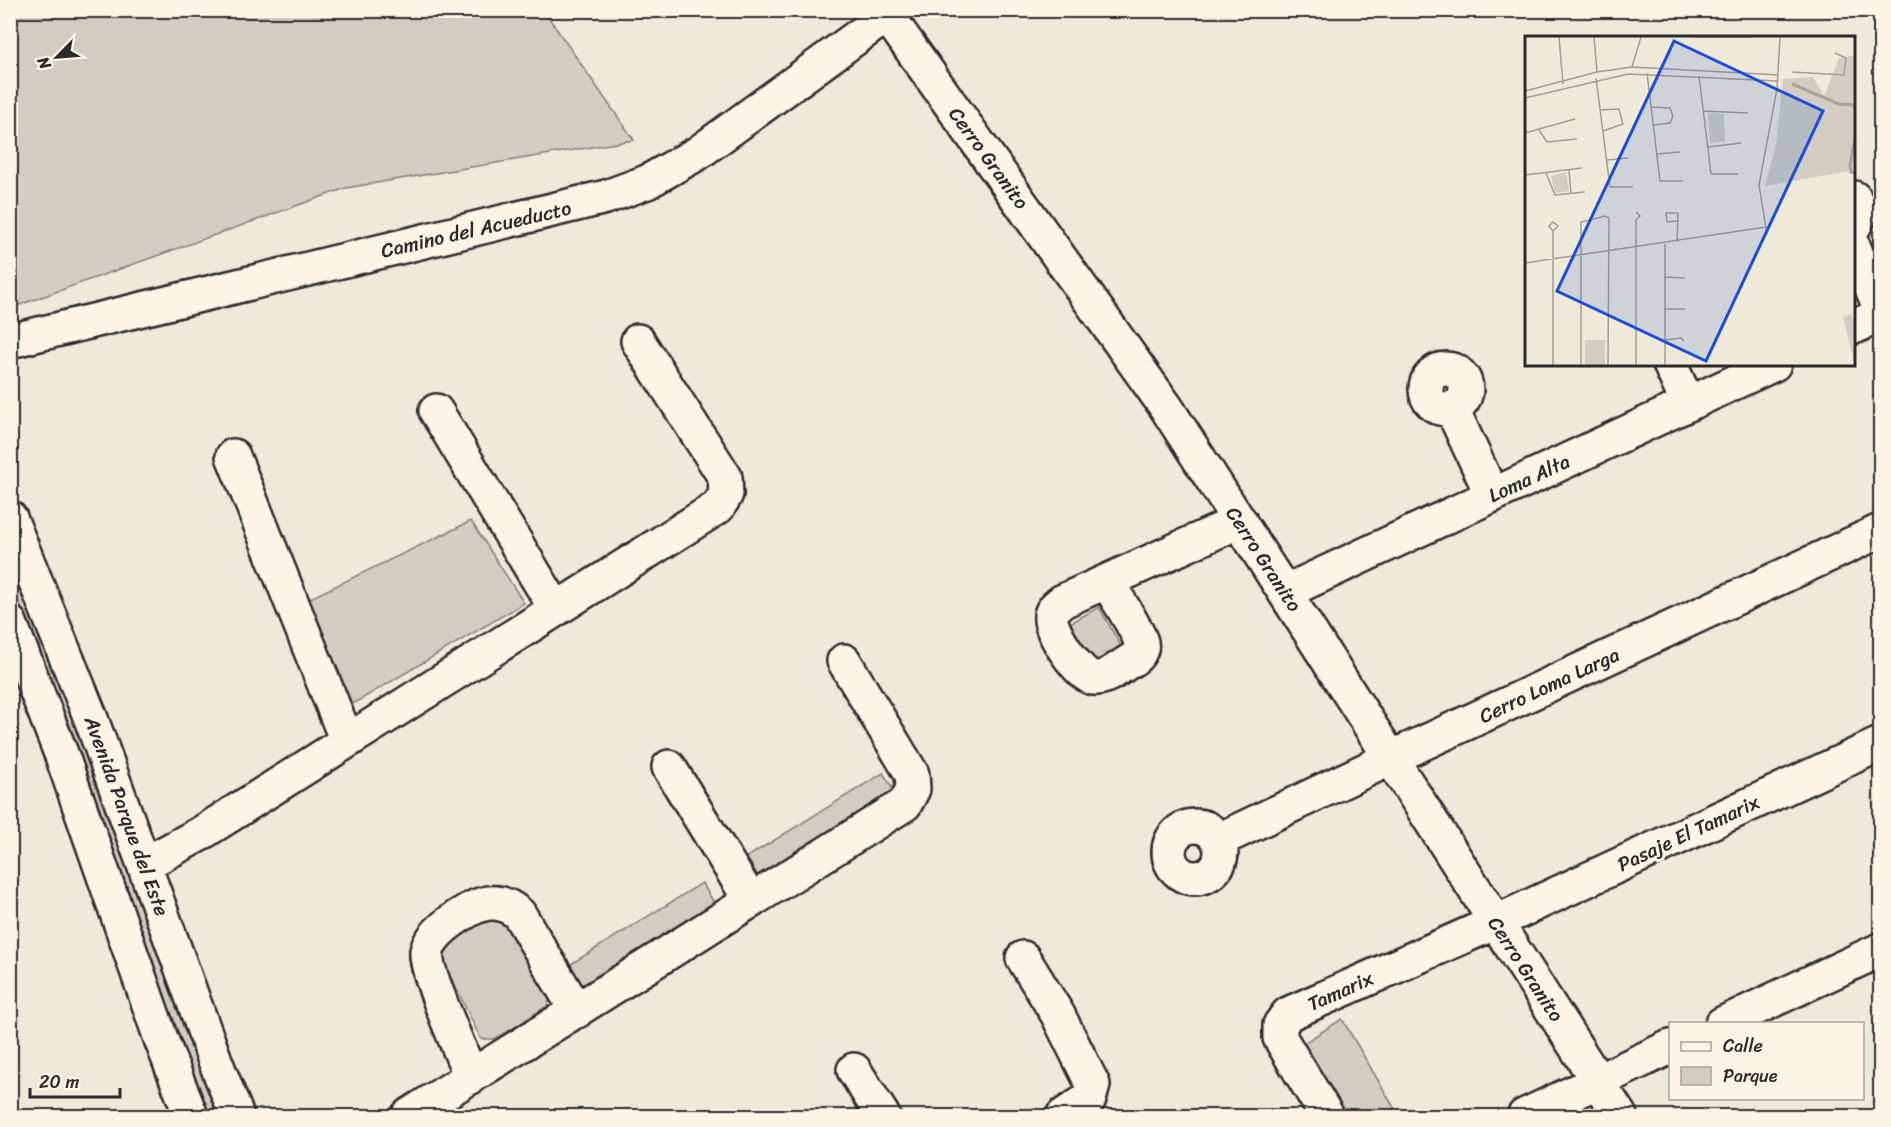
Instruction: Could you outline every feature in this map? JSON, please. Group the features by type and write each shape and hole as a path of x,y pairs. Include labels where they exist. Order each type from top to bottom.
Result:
{"street":[{"name":"Camino del Acueducto","path":"10,341 606,197 647,182 690,158 890,13"},
{"name":"Cerro Granito","path":"890,13 1166,407 1620,1116"},
{"path":"1855,200 1859,213 1855,224"},
{"path":"1855,250 1881,307"},
{"path":"1855,327 1881,315"},
{"path":"145,864 200,834 712,512 723,501 727,486 721,470 638,341"},
{"path":"1671,366 1688,404"},
{"name":"Loma Alta","path":"1285,592 1770,366"},
{"path":"1452,409 1492,495"},
{"path":"436,411 556,609"},
{"path":"232,456 347,741"},
{"name":"Avenida Parque del Este","path":"10,518 90,716 237,1116"},
{"path":"1107,581 1240,521"},
{"name":"Cerro Loma Larga","path":"1219,840 1881,531"},
{"name":"Avenida Parque del Este","path":"10,623 66,766 161,1039 191,1116"},
{"path":"408,1116 898,809 910,797 914,782 909,768 844,661"},
{"name":"Pasaje El Tamarix","path":"1496,922 1881,744"},
{"path":"669,767 751,901"},
{"path":"471,1077 429,973 426,954 434,937 464,913 485,903 494,902 512,908 519,914 577,1011"},
{"name":"Tamarix","path":"1326,1115 1280,1038 1280,1025 1283,1019 1294,1012 1496,922"},
{"path":"1724,1022 1881,950"},
{"path":"1023,958 1058,1015 1093,1085 1089,1100 1063,1116"},
{"path":"1524,1116 1669,1048"},
{"path":"854,1070 883,1116"}],"green space":[{"path":"11,10 544,11 634,140 346,188 11,308"},
{"path":"471,521 524,603 348,707 304,601"},
{"path":"10,546 101,778 155,945 199,1067 221,1116 209,1116 190,1073 51,676 11,584"},
{"path":"1099,607 1123,650 1091,668 1067,625"},
{"path":"883,773 896,794 762,883 747,857"},
{"path":"702,883 718,909 581,993 566,967"},
{"path":"504,912 551,994 548,1005 512,1029 494,1039 481,1039 443,961 444,947 449,933"},
{"path":"1342,1019 1399,1116 1346,1116 1302,1044"}]}
